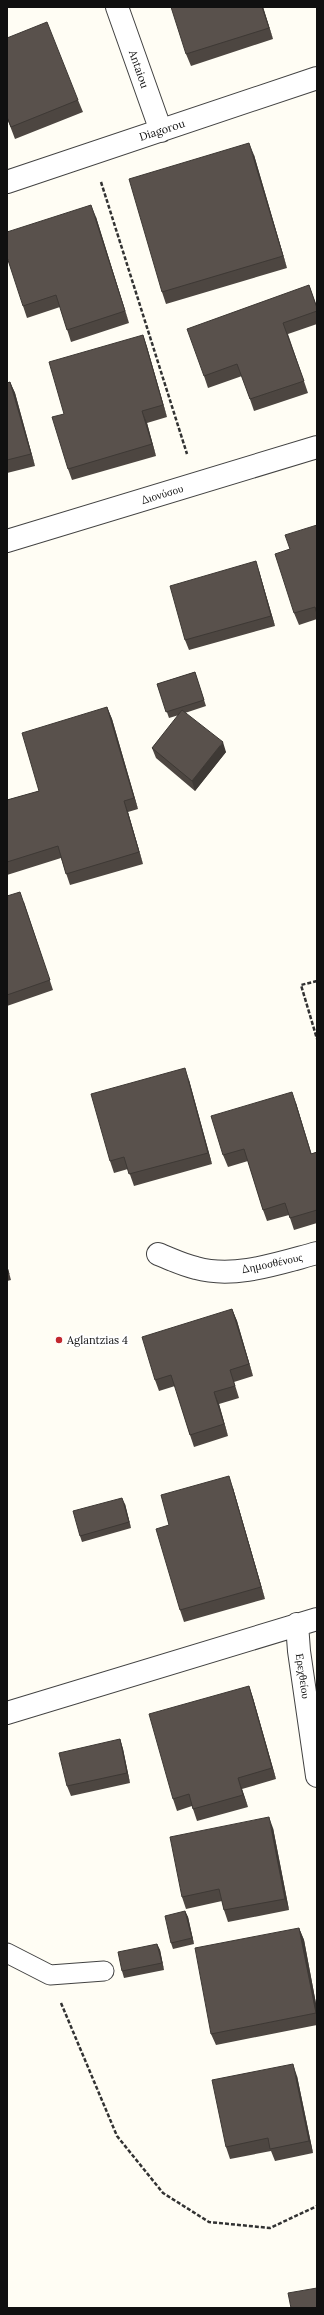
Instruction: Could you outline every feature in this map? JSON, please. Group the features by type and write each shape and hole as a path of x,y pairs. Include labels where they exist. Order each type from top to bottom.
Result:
{"street":[{"name":"Antaiou","path":"118,7 161,131"},
{"name":"Diagorou","path":"7,182 317,78"},
{"name":"Διονύσου","path":"7,541 317,447"},
{"name":"Δημοσθένους","path":"158,1254 196,1269 240,1271 267,1266 317,1253"},
{"path":"7,1713 307,1622"},
{"name":"Ερεχθείου","path":"307,1622 317,1776"}],"lane":[{"path":"7,1953 50,1975 104,1971"}],"path":[{"path":"92,153 197,483"},
{"path":"317,981 301,985 317,1039"},
{"path":"50,1975 117,2136 163,2193 209,2222 270,2228 317,2206"}],"building":[{"path":"171,7 262,7 269,28 186,54"},
{"path":"47,22 78,100 11,127 7,117 7,38"},
{"path":"249,143 283,256 162,292 129,179"},
{"path":"91,205 125,311 67,330 56,295 23,306 7,257 7,232"},
{"path":"309,285 317,311 283,323 304,381 250,399 237,364 204,376 187,329"},
{"path":"143,335 163,405 142,411 152,444 68,469 52,417 64,414 49,362"},
{"path":"10,382 31,454 7,460 7,383"},
{"path":"317,525 317,614 315,607 294,613 275,554 290,549 285,535"},
{"path":"256,561 271,616 185,640 170,586"},
{"path":"195,672 204,700 166,712 157,684"},
{"path":"107,707 134,798 124,801 139,852 66,874 58,846 7,862 7,800 39,791 22,733"},
{"path":"182,710 223,742 192,781 152,748"},
{"path":"20,892 50,980 7,995 7,896"},
{"path":"185,1068 208,1153 129,1174 124,1157 110,1161 91,1094"},
{"path":"292,1092 311,1154 317,1152 317,1210 290,1218 285,1203 263,1210 244,1149 223,1155 211,1116"},
{"path":"232,1309 249,1364 230,1370 235,1386 214,1392 224,1424 190,1435 171,1375 155,1380 142,1337"},
{"path":"229,1476 261,1587 180,1610 156,1529 169,1525 161,1495"},
{"path":"122,1498 129,1522 80,1536 73,1511"},
{"path":"249,1686 272,1768 238,1778 243,1795 193,1809 189,1794 173,1799 149,1714"},
{"path":"120,1739 127,1773 67,1786 59,1753"},
{"path":"269,1817 285,1899 224,1910 219,1889 182,1897 170,1837"},
{"path":"185,1911 192,1938 171,1943 165,1916"},
{"path":"299,1928 316,2013 211,2034 195,1948"},
{"path":"157,1944 162,1963 122,1971 118,1952"},
{"path":"293,2064 309,2141 270,2149 268,2138 226,2147 212,2080"},
{"path":"317,2288 317,2308 291,2308 288,2293"}],"place":[{"name":"Aglantzias 4","path":"59,1340"}]}
